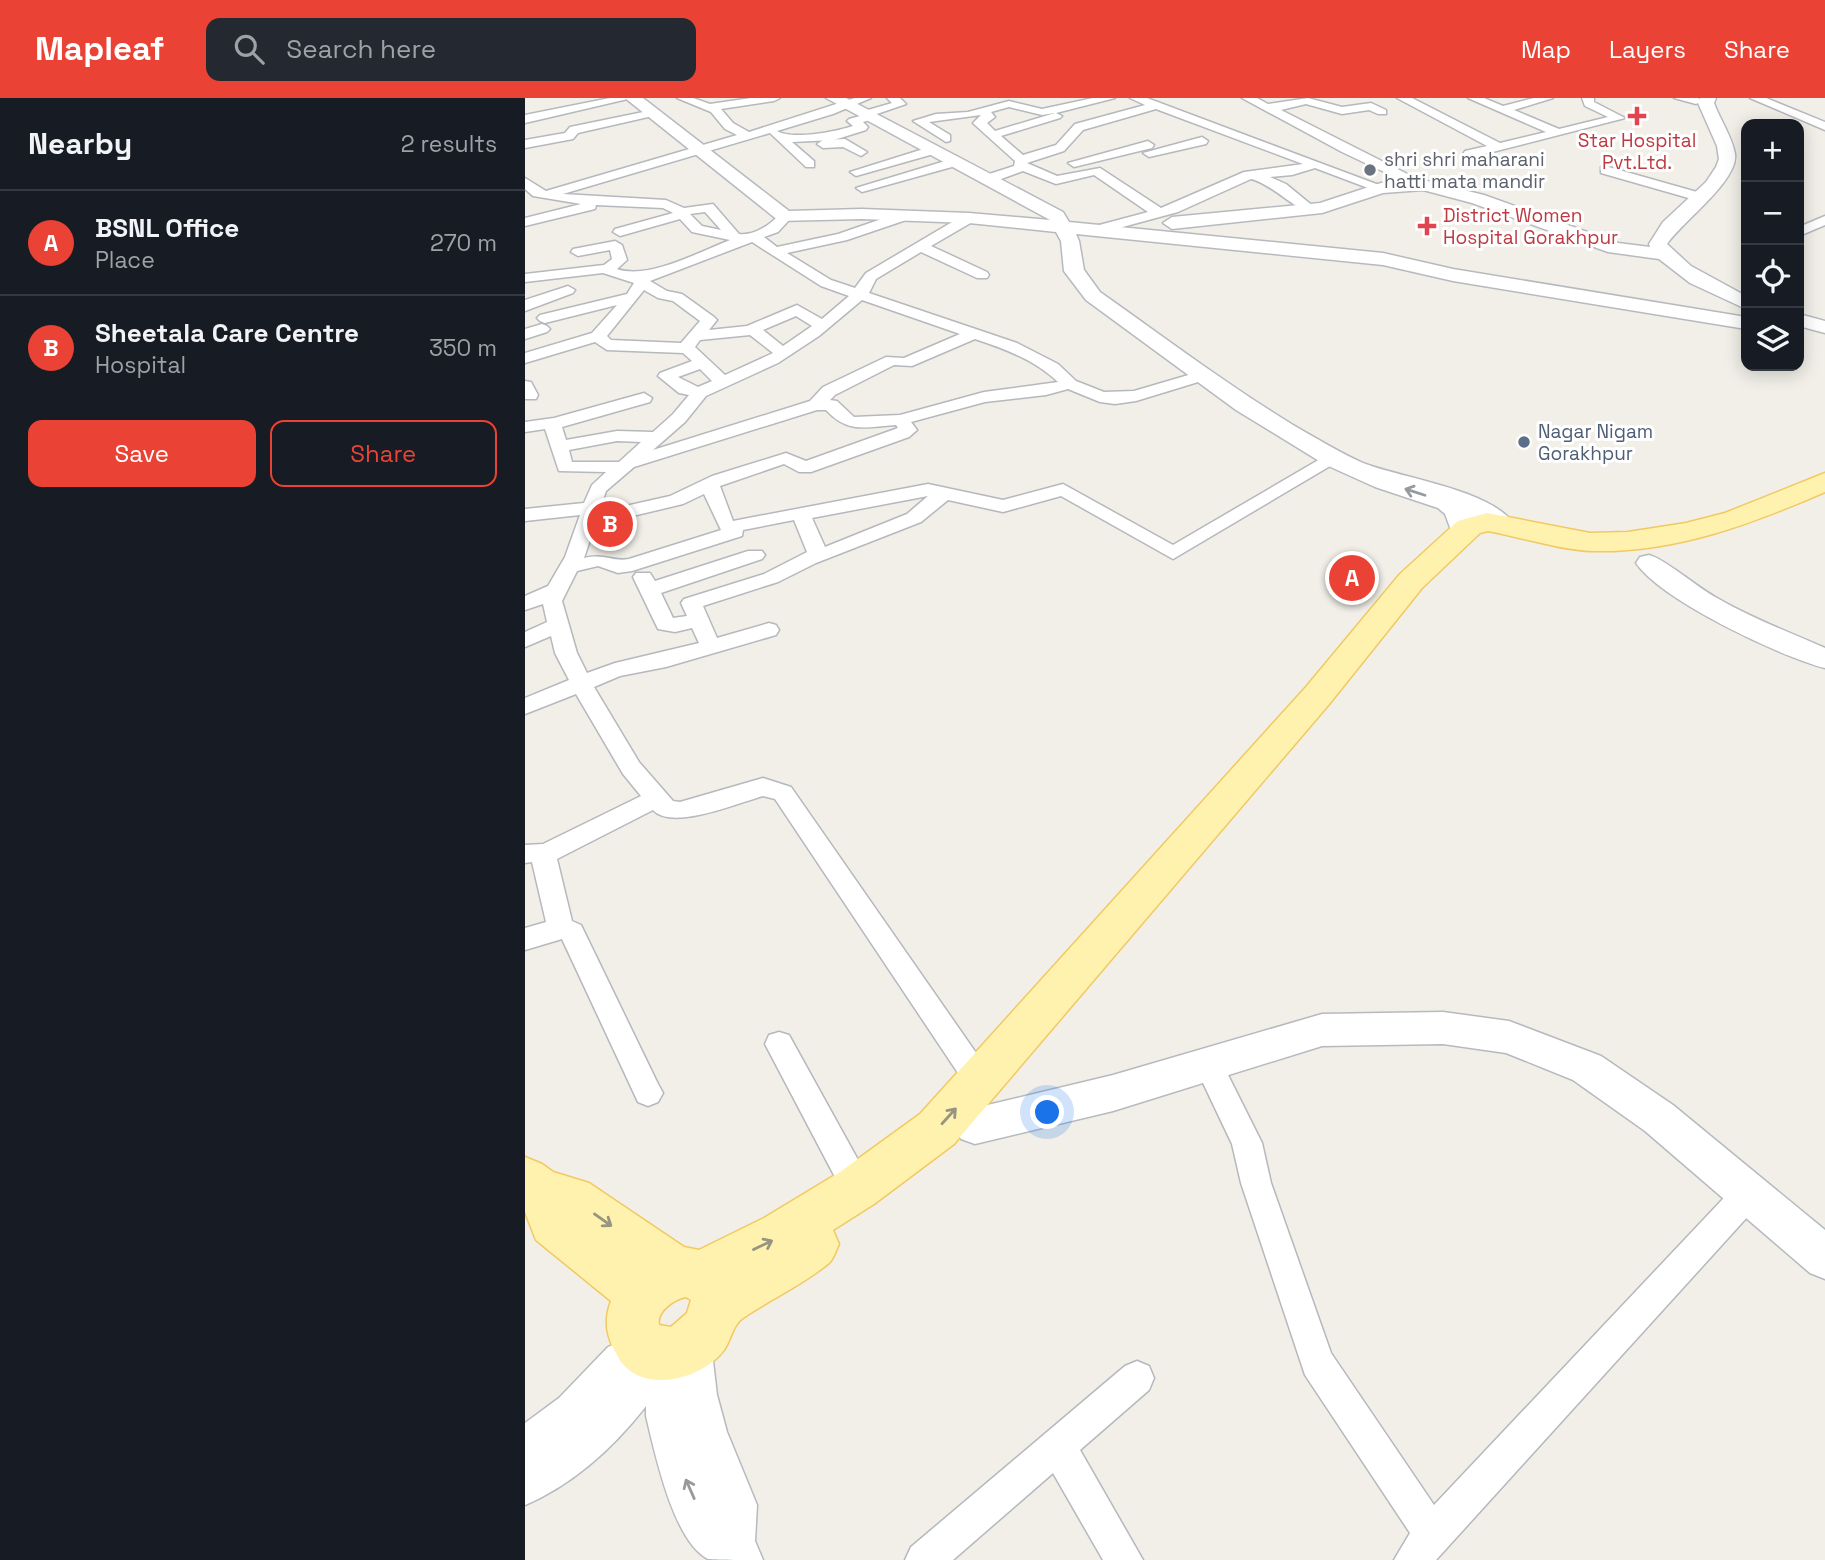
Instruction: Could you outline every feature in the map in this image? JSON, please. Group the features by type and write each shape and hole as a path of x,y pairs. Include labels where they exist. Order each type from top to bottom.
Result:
{"main road":[{"path":"633,98 785,217 969,218 1062,225 1093,231 1383,259 1453,275 1693,312 1741,322"},
{"path":"1696,99 1701,120 1714,139 1718,158 1713,172 1696,196 1646,243 1659,260 1741,301"},
{"path":"840,101 866,109 940,142 955,162 1057,216 1070,241 1074,271 1093,296 1244,405 1333,459 1384,482 1447,503 1482,534 1548,551 1646,558 1745,536 1825,501"},
{"path":"1122,233 1162,224 1322,208 1381,188 1423,185 1478,199 1615,248 1656,253"},
{"path":"1693,312 1714,300 1711,286"},
{"path":"525,1452 576,1415 674,1318 782,1235 857,1188 937,1129 1284,751 1340,704 1437,584 1482,534 1482,511 1451,497 1362,471"},
{"path":"1646,558 1687,532 1736,519 1825,482"},
{"path":"1646,558 1709,592 1825,644"},
{"path":"1646,558 1688,594 1825,659"},
{"path":"525,1480 583,1440 605,1420 674,1318 921,1176 975,1126 1000,1092 1159,907 1284,751"},
{"path":"975,1126 1113,1093 1322,1030 1443,1028 1509,1037 1587,1068 1659,1118 1825,1258"},
{"path":"533,1186 554,1223 674,1318"},
{"path":"674,1318 670,1416 685,1477 707,1527 733,1552"}],"street":[{"path":"525,119 626,98"},
{"path":"683,98 719,113 729,126 746,135"},
{"path":"708,107 774,98"},
{"path":"786,144 808,136 841,135 862,127 853,121 866,109 900,104 893,98"},
{"path":"985,132 1109,98"},
{"path":"1136,98 1381,188"},
{"path":"1248,98 1269,113 1283,114 1346,149 1423,185"},
{"path":"1403,98 1497,146"},
{"path":"1474,98 1556,132"},
{"path":"1501,110 1547,98"},
{"path":"1469,153 1619,118 1589,104 1588,98"},
{"path":"1756,98 1824,126"},
{"path":"525,203 542,194 829,112 840,101"},
{"path":"1269,113 1306,101 1344,111 1367,102 1382,111"},
{"path":"531,103 543,115"},
{"path":"856,172 940,142 919,121 977,107 1012,104 1054,113 1079,127"},
{"path":"1350,121 1415,104"},
{"path":"988,179 1061,148 1079,127 1156,106"},
{"path":"977,107 989,117 978,122 985,132 1021,163 1059,180 1090,171 1096,172 1159,213"},
{"path":"1301,124 1313,120 1329,107"},
{"path":"525,144 565,137 574,130 653,113"},
{"path":"1124,115 1142,123"},
{"path":"1231,134 1257,124"},
{"path":"769,129 810,164"},
{"path":"1215,146 1197,138 1218,129"},
{"path":"1044,175 1111,149 1148,149 1202,141"},
{"path":"786,144 845,143 861,152"},
{"path":"862,188 955,162"},
{"path":"1093,231 1159,213 1222,189 1248,175 1292,171 1315,164"},
{"path":"1605,170 1696,196"},
{"path":"1255,175 1286,190 1309,209"},
{"path":"525,182 542,194 601,202 666,204 683,213 697,229 743,237"},
{"path":"525,222 601,202"},
{"path":"620,232 708,207 743,237 826,283 1011,346 1052,368 1084,392 1115,399 1165,388 1202,376"},
{"path":"774,252 842,237 904,216"},
{"path":"525,358 598,336 632,297 642,279 743,237 773,229 785,217"},
{"path":"969,218 871,275 865,281 861,293 783,353 700,392 679,418 598,489 569,567 552,601 566,653 631,768 655,799 665,808 680,811 762,787 783,793 980,1082"},
{"path":"1804,230 1825,220"},
{"path":"578,252 615,245 620,260 608,270"},
{"path":"922,247 982,275"},
{"path":"525,278 544,274 608,270 642,279 663,295 677,297 708,319 709,322 691,342"},
{"path":"525,306 540,298 568,290"},
{"path":"525,334 544,323 632,297"},
{"path":"598,336 607,345 691,342 754,330 755,326 797,310 821,325"},
{"path":"754,330 783,353"},
{"path":"816,405 825,393 892,360 906,363 976,332"},
{"path":"691,342 703,363 722,381"},
{"path":"700,392 685,389 666,376 703,363"},
{"path":"553,424 563,464 570,468 627,465 816,405 831,405 844,418 853,422 901,420 983,397 1046,390 1070,384"},
{"path":"525,427 553,424 644,398"},
{"path":"525,515 589,514 676,500 786,458 805,468 904,433 908,430 901,420"},
{"path":"559,446 617,436 655,437"},
{"path":"569,567 600,560 618,567 638,563 794,512 802,514 928,490 1003,506 1063,490 1173,553 1333,459"},
{"path":"710,485 726,526 777,575"},
{"path":"712,647 690,606 695,601 777,575 787,568 914,518 946,492"},
{"path":"802,514 818,550 816,556"},
{"path":"649,590 755,555"},
{"path":"638,563 665,624 674,625 697,620"},
{"path":"525,604 556,590"},
{"path":"525,640 557,625"},
{"path":"525,706 615,670 666,660 769,630"},
{"path":"561,928 534,855 655,799"},
{"path":"525,939 561,928 572,932 648,1093"},
{"path":"779,1044 857,1188"},
{"path":"1209,1066 1247,1143 1256,1183 1317,1363 1422,1547 1749,1193"},
{"path":"924,1560 1137,1378"},
{"path":"1057,1446 1124,1560"}],"place":[{"name":"Star Hospital Pvt.Ltd.","path":"1637,116"},
{"name":"shri shri maharani hatti mata mandir","path":"1370,170"},
{"name":"District Women Hospital Gorakhpur","path":"1427,226"},
{"name":"Nagar Nigam Gorakhpur","path":"1524,442"},
{"name":"Sheetala Care Centre","path":"610,524"},
{"name":"BSNL Office","path":"1352,578"}]}
